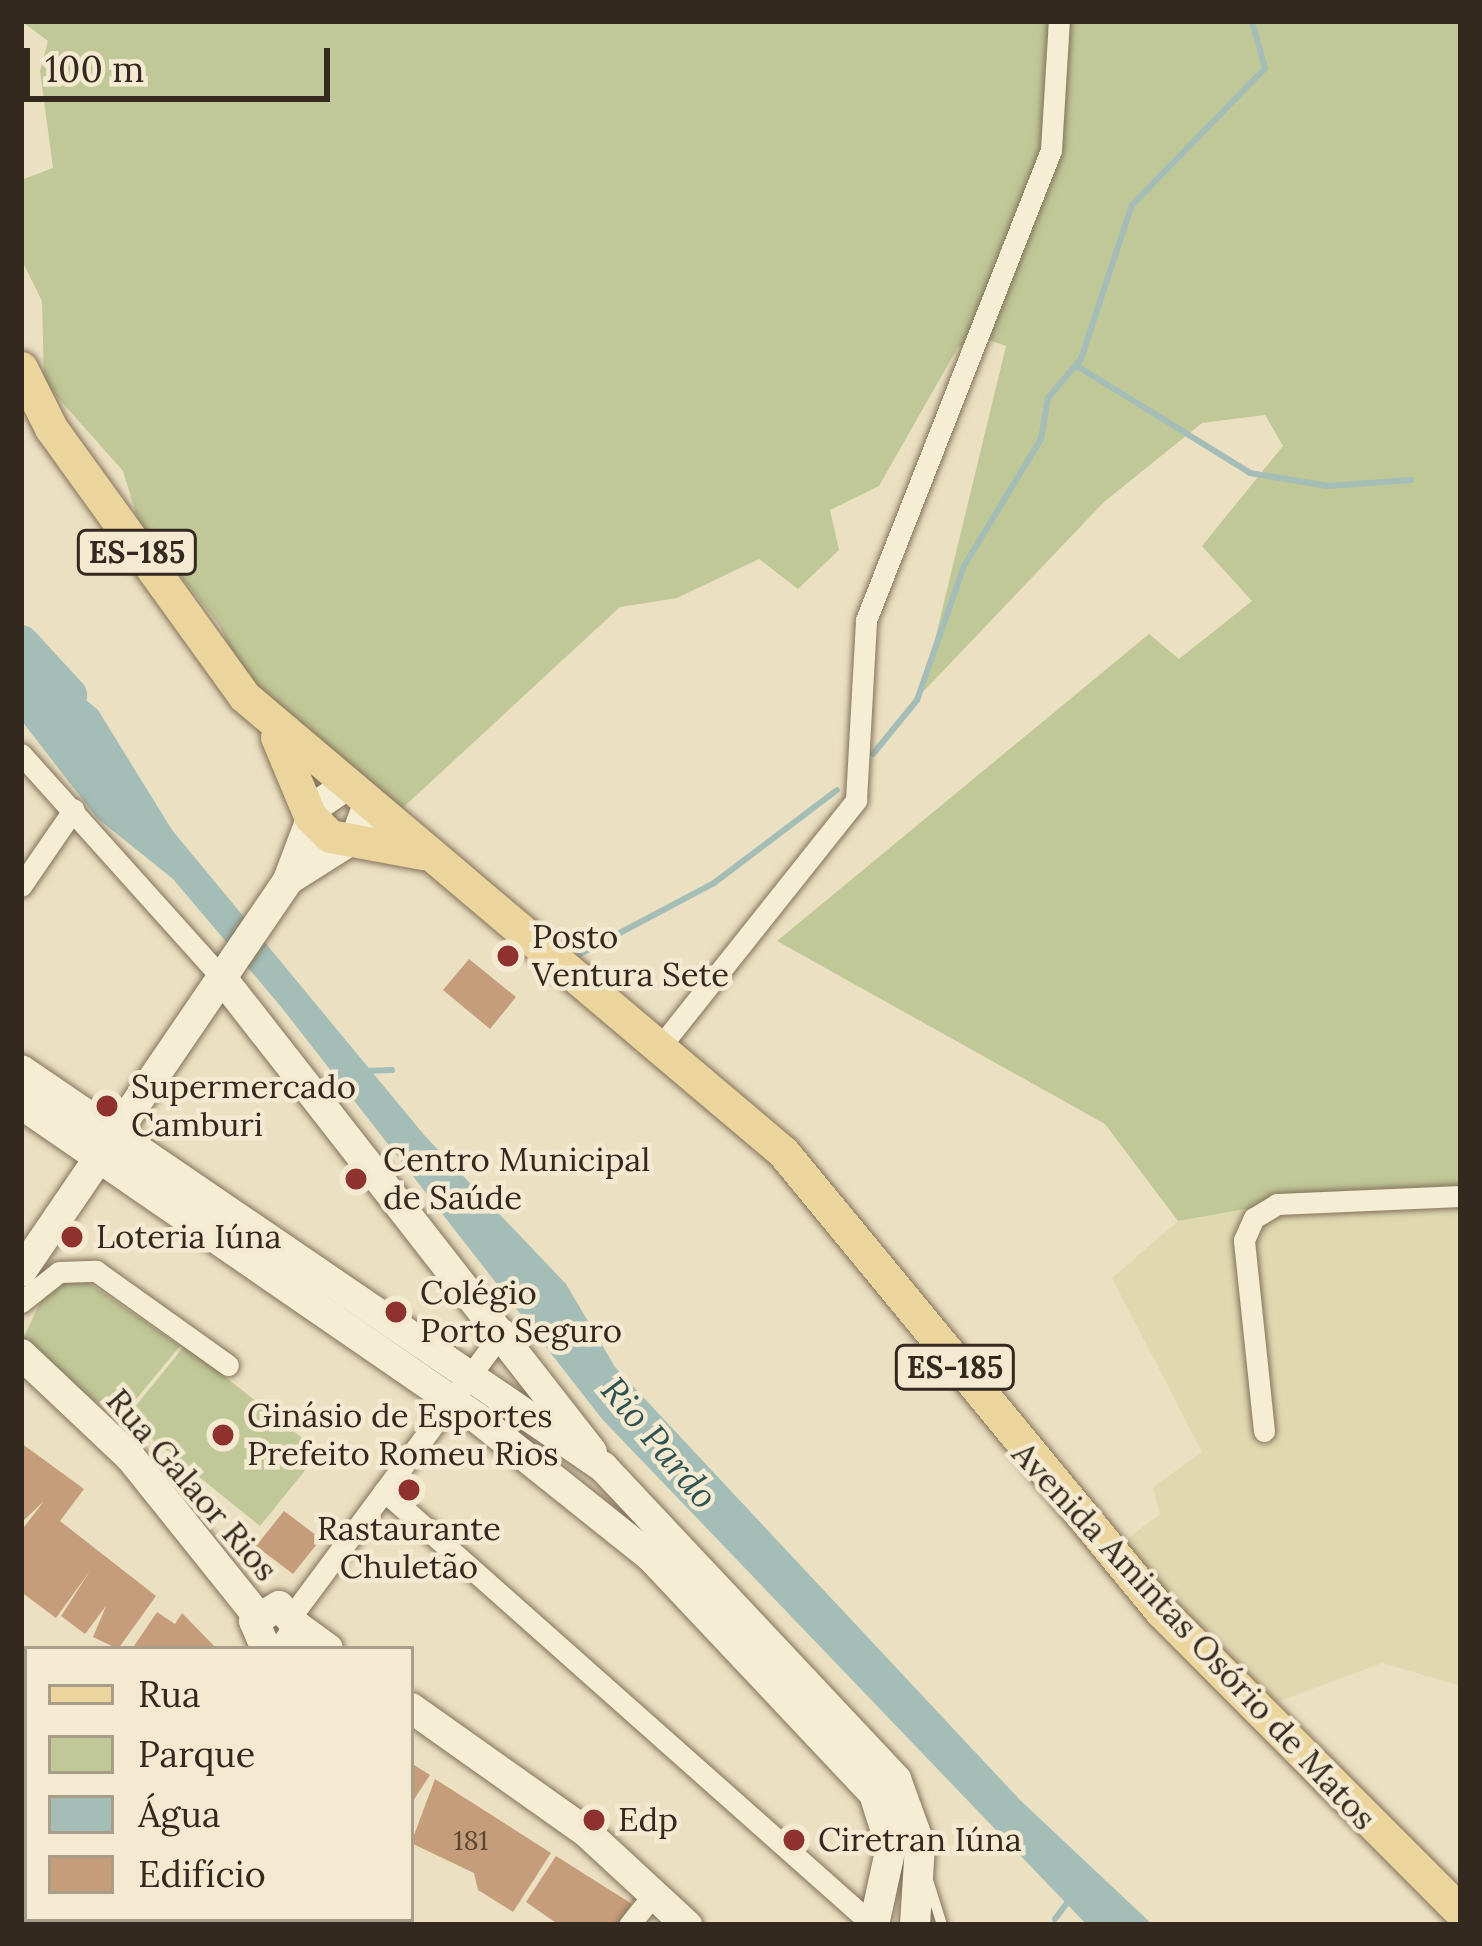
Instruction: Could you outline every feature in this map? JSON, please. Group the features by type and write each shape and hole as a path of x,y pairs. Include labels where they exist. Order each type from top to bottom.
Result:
{"main road":[{"name":"ES-185","path":"21,368 186,625 272,724 422,853"},
{"path":"272,724 310,816 343,846 422,853"},
{"name":"Avenida Amintas Osório de Matos","path":"422,853 800,1168 1161,1611 1461,1912"}],"street":[{"path":"659,1048 856,800 866,620 1046,164 1059,21"},
{"path":"21,754 229,969 505,1330 603,1467 885,1764 916,1822 915,1925"},
{"path":"21,1272 285,884 310,816 355,798"},
{"path":"285,884 343,846 355,798"},
{"path":"21,886 74,809"},
{"path":"21,1070 107,1147 459,1390 650,1556 844,1753 889,1833 874,1925"},
{"path":"21,1104 107,1147"},
{"path":"1264,1431 1244,1240 1255,1218 1277,1204 1461,1196"},
{"path":"21,1302 59,1272 96,1271 229,1365"},
{"path":"287,1639 384,1491 505,1330"},
{"name":"Rua Galaor Rios","path":"21,1354 131,1459 257,1615 279,1606 287,1639"},
{"path":"459,1390 603,1467"},
{"path":"384,1491 874,1925"},
{"path":"414,1710 619,1862 687,1925"},
{"path":"414,1734 574,1844 619,1862"},
{"path":"629,1925 655,1892"}],"lane":[{"path":"919,1862 942,1925"}],"shaded area":[{"path":"1268,1205 1461,1205 1461,1686 1382,1663 1272,1704 1119,1545 1160,1514 1153,1487 1202,1452 1112,1278 1178,1221"}],"green space":[{"path":"21,21 1461,21 1461,1205 1268,1205 1178,1221 1105,1124 777,941 1149,634 1179,659 1252,601 1202,546 1283,446 1265,415 1202,423 1104,502 922,693 1006,346 983,338 958,347 879,486 830,510 839,550 798,589 759,559 677,598 620,607 395,815 244,679 220,626 139,523 123,471 44,382 42,301 21,259 21,180 53,168 40,71 48,41"},
{"path":"80,1277 180,1346 119,1420 21,1343 48,1286"},
{"name":"Ginásio de Esportes Prefeito Romeu Rios","path":"185,1345 320,1452 260,1526 126,1418"}],"water":[{"path":"21,646 98,710 172,830 425,1136 566,1284 615,1367 1020,1800 1153,1925 1087,1925 602,1419 282,1008 173,879 97,818 21,720"}],"building":[{"path":"469,959 516,997 490,1029 443,990"},
{"path":"21,1443 84,1489 60,1521 156,1596 120,1646 93,1637 106,1606 85,1634 61,1616 90,1571 56,1618 21,1592 21,1531 44,1501 21,1523"},
{"path":"284,1511 321,1539 293,1574 256,1546"},
{"path":"157,1612 175,1624 182,1613 214,1646 134,1646"},
{"path":"414,1765 430,1775 414,1799"},
{"path":"435,1779 551,1853 513,1912 478,1890 474,1873 414,1844"},
{"path":"556,1856 632,1904 619,1925 559,1925 526,1902"}],"waterway":[{"path":"873,754 917,700 964,566 1041,439 1048,398 1081,359 1132,205 1265,68 1252,21"},
{"path":"1077,366 1250,473 1328,486 1411,480"},
{"name":"Rio Pardo","path":"21,643 69,695"},
{"path":"580,954 714,883 837,790"},
{"path":"366,1071 392,1070"},
{"path":"1055,1919 1071,1898"}],"place":[{"name":"Posto Ventura Sete","path":"508,956"},
{"name":"Supermercado Camburi","path":"107,1106"},
{"name":"Centro Municipal de Saúde","path":"356,1179"},
{"name":"Loteria Iúna","path":"72,1237"},
{"name":"Colégio Porto Seguro","path":"396,1312"},
{"name":"Ginásio de Esportes Prefeito Romeu Rios","path":"223,1435"},
{"name":"Rastaurante Chuletão","path":"409,1490"},
{"name":"Edp","path":"594,1820"},
{"name":"Ciretran Iúna","path":"794,1840"}]}
